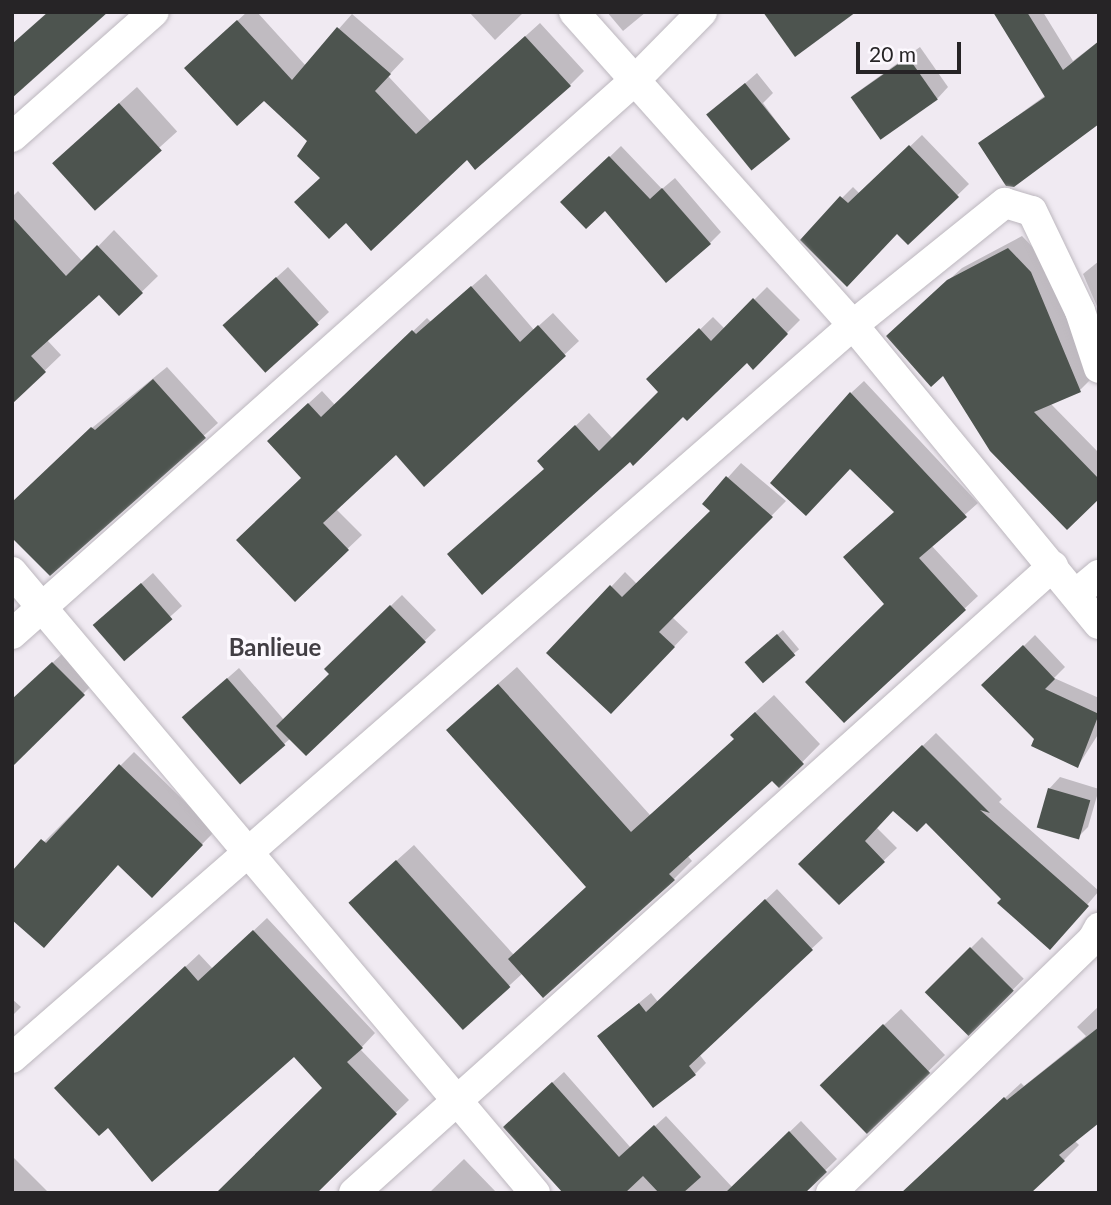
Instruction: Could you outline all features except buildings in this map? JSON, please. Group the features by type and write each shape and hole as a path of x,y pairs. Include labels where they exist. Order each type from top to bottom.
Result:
{"street":[{"path":"12,137 154,12"},
{"path":"574,12 853,325 1099,624"},
{"path":"12,634 634,81 702,12"},
{"path":"12,1058 853,325 1005,202 1032,211 1080,311 1099,368"},
{"path":"354,1193 1053,566"},
{"path":"12,572 536,1193"},
{"path":"1076,594 1099,575"},
{"path":"831,1193 1093,939 1099,928"}],"district":[{"name":"Banlieue","path":"275,647"}]}
